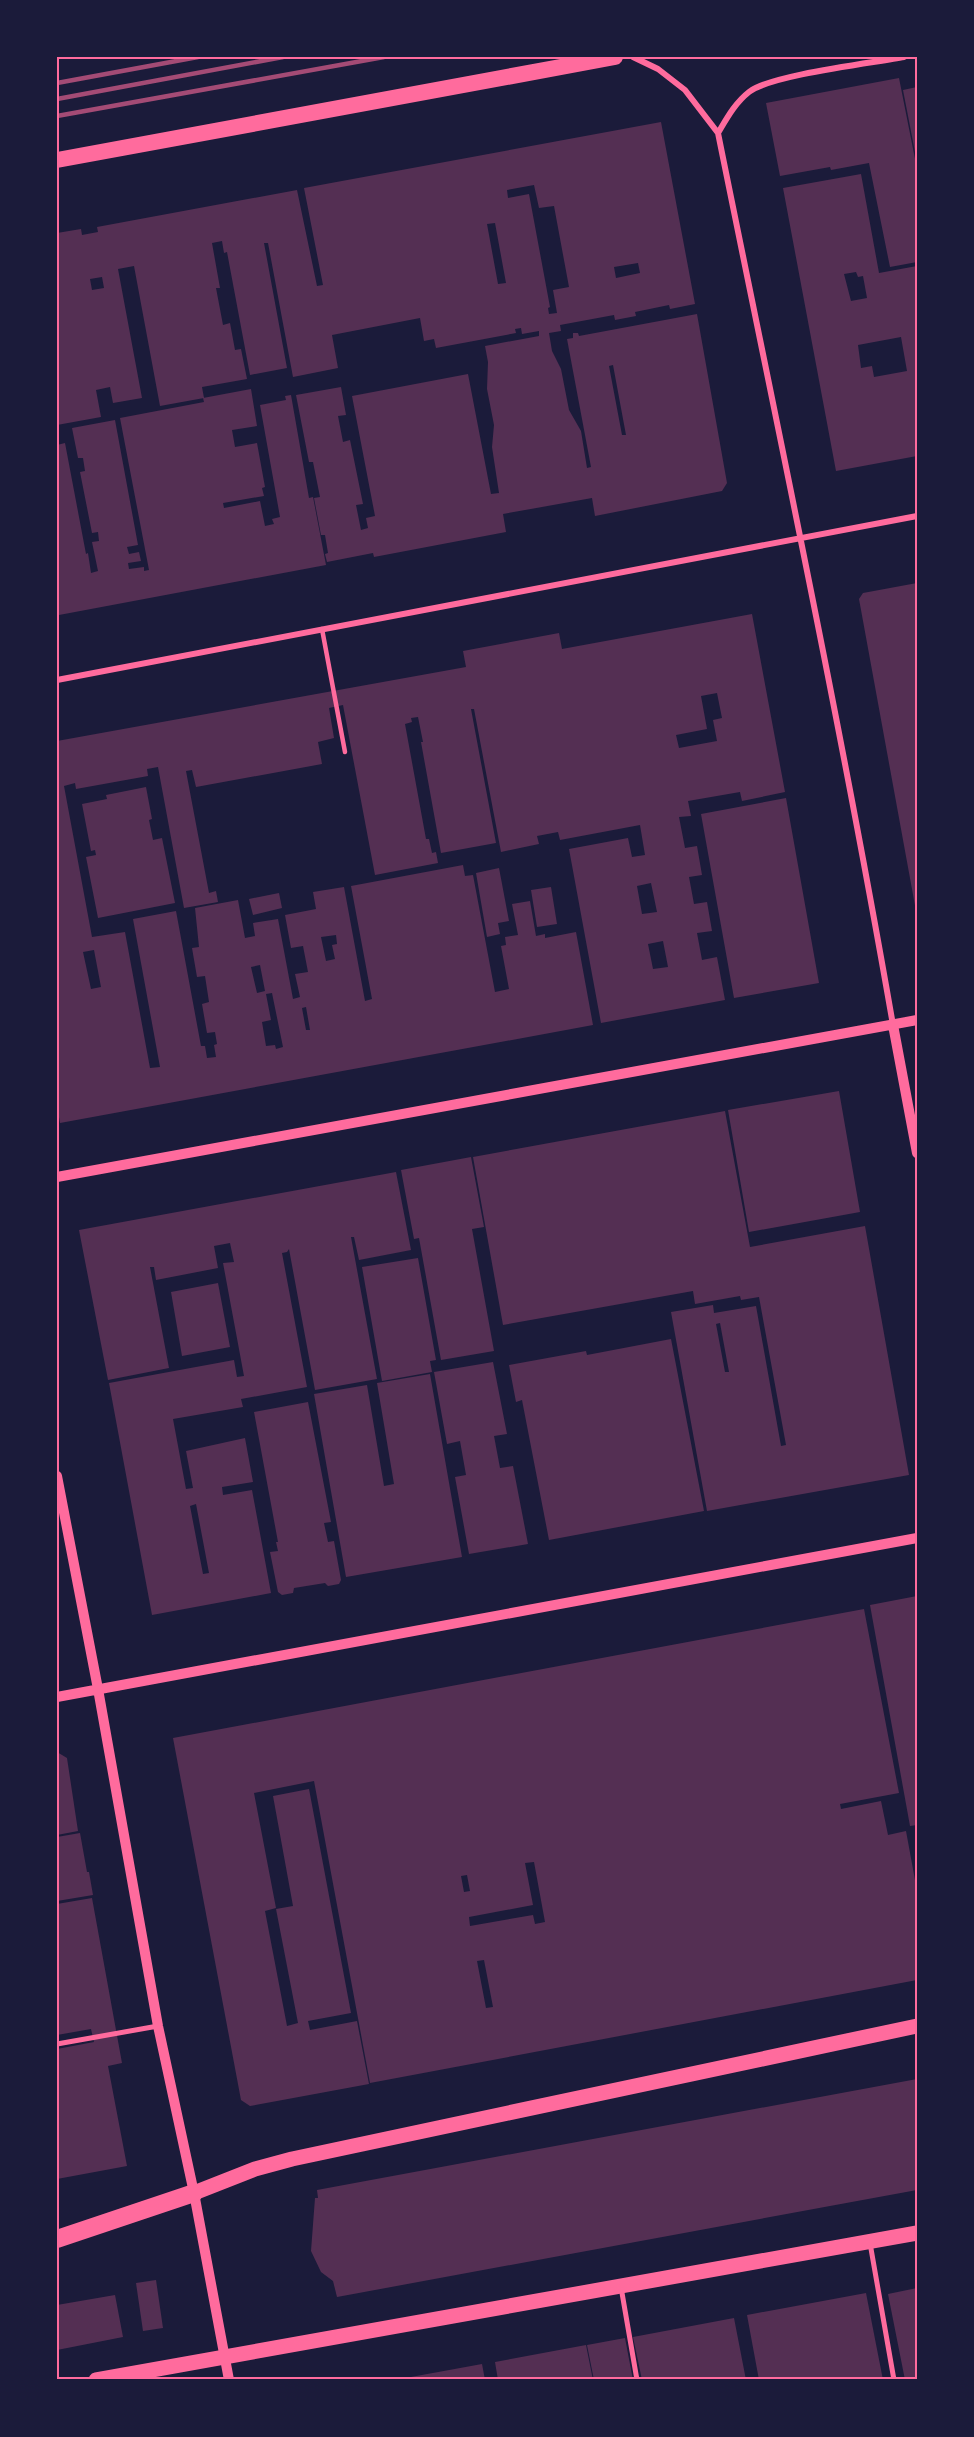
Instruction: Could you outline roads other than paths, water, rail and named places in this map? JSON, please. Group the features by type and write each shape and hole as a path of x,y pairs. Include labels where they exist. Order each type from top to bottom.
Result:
{"highway":[{"path":"57,160 615,57"},
{"path":"57,2239 194,2193"}],"main road":[{"path":"194,2193 255,2169 292,2159 917,2026"},
{"path":"96,2380 917,2233"}],"street":[{"path":"633,57 658,69 685,90 718,133 856,815 917,1154"},
{"path":"718,133 736,104 751,90 782,78 904,57"},
{"path":"57,680 917,516"},
{"path":"57,1177 917,1020"},
{"path":"57,1476 98,1689 158,2026 194,2193 229,2380"},
{"path":"57,1697 917,1538"},
{"path":"57,2044 158,2026"},
{"path":"870,2241 894,2380"},
{"path":"621,2287 637,2380"}],"lane":[{"path":"322,629 345,753"}],"railway":[{"path":"57,83 198,57"},
{"path":"57,99 283,57"},
{"path":"57,116 384,57"}]}
